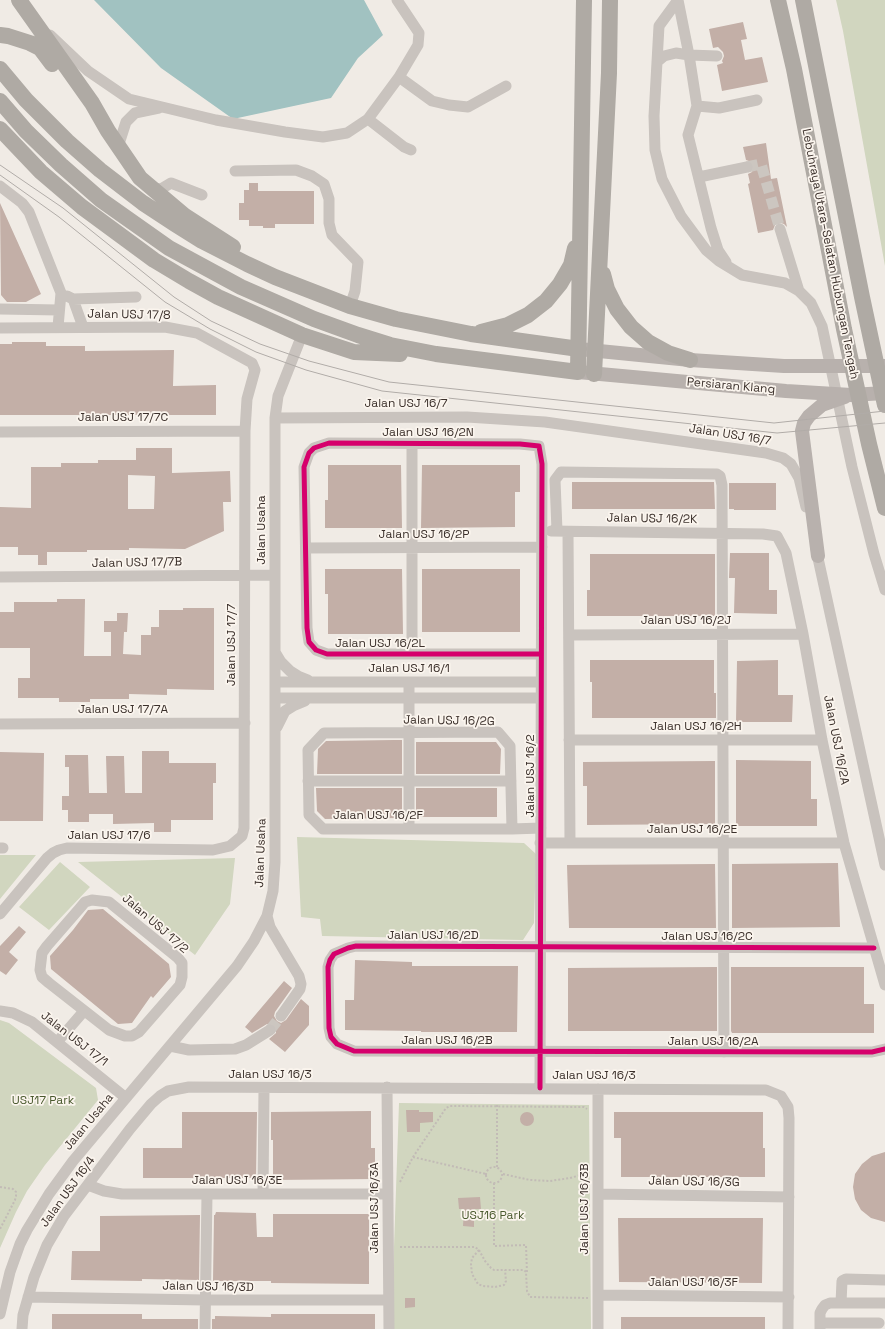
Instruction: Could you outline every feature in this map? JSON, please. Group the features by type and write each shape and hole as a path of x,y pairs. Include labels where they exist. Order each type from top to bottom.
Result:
{"highway":[{"path":"19,0 92,103 118,147 140,178 161,192 185,216 227,242 275,277"},
{"path":"0,101 26,131 61,165 101,200 169,248 241,287 314,319 390,345 436,354 578,372 584,0"},
{"path":"594,374 601,244 610,0"},
{"name":"Lebuhraya Utara–Selatan Hubungan Tengah","path":"778,0 795,77 844,329 869,444 885,508"},
{"name":"Lebuhraya Utara–Selatan Hubungan Tengah","path":"803,0 885,405"},
{"path":"0,35 30,43 40,48 81,102 108,131"},
{"path":"0,69 26,100 67,142 112,180 143,203 202,241 247,264 275,277 350,306 396,319 471,334 579,349"},
{"path":"0,129 41,172 82,207 154,260 218,297 302,335 354,352 436,354"},
{"path":"471,334 508,325 528,315 546,301 560,284 571,264 581,227"},
{"path":"601,244 602,267 607,289 617,309 631,328 648,342 668,353 690,360"}],"main road":[{"name":"Persiaran Klang","path":"579,349 690,360 784,366 885,366"},
{"name":"Persiaran Klang","path":"578,372 786,391 851,395 885,393"},
{"path":"818,556 802,431 804,423 809,416 822,406 851,395"}],"street":[{"path":"31,17 88,71 129,99 216,120 323,137 347,133 368,119 399,77 418,45 419,33 397,0"},
{"path":"678,0 697,106 688,135 711,228 718,250 730,268"},
{"path":"678,0 659,26 654,116 655,150 662,179 681,216 706,250 719,261 742,275 785,283 799,291 811,303 822,326 852,467 874,554 885,590"},
{"path":"658,61 664,56 676,53 716,56"},
{"path":"399,77 432,101 449,105 468,106 506,86"},
{"path":"697,106 719,108 757,100"},
{"path":"118,147 126,122 135,113 162,107"},
{"path":"368,119 404,147 411,150"},
{"path":"699,177 747,167"},
{"path":"235,170 296,170 312,176 324,184 329,199 329,223 332,235 358,262 355,291 350,306"},
{"path":"161,192 171,183 202,195"},
{"path":"0,186 22,203 29,212 61,293 58,327"},
{"path":"780,229 799,291"},
{"path":"61,293 72,299 136,297"},
{"path":"72,299 82,327"},
{"path":"0,309 59,310"},
{"name":"Jalan USJ 17/8","path":"0,328 165,327 197,333 252,363 255,370 247,399 245,431"},
{"name":"Jalan Usaha","path":"0,1314 10,1272 20,1244 48,1194 73,1161 237,966 254,941 267,916 273,892 275,862 276,682 274,418 278,396 302,335"},
{"name":"Jalan USJ 16/7","path":"274,418 467,417 545,422 766,453 783,458 791,464 799,478 818,556 885,865"},
{"name":"Jalan USJ 17/7C","path":"0,432 245,431"},
{"name":"Jalan USJ 17/7","path":"222,849 230,846 242,836 244,828 246,575 245,431"},
{"name":"Jalan USJ 16/2N","path":"306,461 309,453 314,448 329,443 520,444 539,446 542,464"},
{"path":"412,443 412,654"},
{"name":"Jalan USJ 16/2L","path":"306,461 304,468 307,628 309,642 316,650 327,654 541,654"},
{"name":"Jalan USJ 16/2","path":"540,1088 542,464"},
{"path":"570,843 569,634 563,532 555,480 561,472 717,474 720,476 722,485 724,1052"},
{"name":"Jalan USJ 16/2K","path":"542,531 763,534"},
{"name":"Jalan USJ 16/2A","path":"763,534 777,536 786,553 803,634 822,740 844,843 885,986"},
{"name":"Jalan USJ 16/2P","path":"306,548 542,548"},
{"name":"Jalan USJ 17/7B","path":"0,577 275,575"},
{"name":"Jalan USJ 16/2J","path":"569,634 803,634"},
{"path":"275,652 281,662 290,671 298,676 315,682"},
{"name":"Jalan USJ 16/1","path":"276,682 541,682"},
{"path":"409,682 409,829"},
{"path":"276,698 541,698"},
{"path":"276,730 285,711 303,701 317,698"},
{"name":"Jalan USJ 17/7A","path":"0,724 245,723"},
{"name":"Jalan USJ 16/2G","path":"324,733 498,732 510,746 512,829"},
{"name":"Jalan USJ 16/2F","path":"324,733 308,750 309,815 323,829 541,828"},
{"name":"Jalan USJ 16/2H","path":"569,740 822,740"},
{"path":"308,781 511,782"},
{"name":"Jalan USJ 16/2E","path":"540,843 844,843"},
{"name":"Jalan USJ 17/6","path":"0,914 47,858 59,850 67,848 222,849"},
{"name":"Jalan USJ 17/2","path":"92,900 109,902 178,958 182,963 182,977 180,985 139,1032 132,1036 125,1036 109,1030 84,1011 42,977 40,962 42,954 47,946 86,902 92,900"},
{"path":"267,916 270,927 299,976 301,984 300,989 281,1016"},
{"name":"Jalan USJ 16/2D","path":"354,1051 337,1044 331,1037 328,1028 328,967 334,954 356,946 540,946"},
{"name":"Jalan USJ 16/2C","path":"540,946 874,948"},
{"name":"Jalan USJ 17/1","path":"0,1011 23,1017 32,1022 58,1041 126,1098"},
{"path":"58,1041 84,1011"},
{"path":"170,1046 189,1050 235,1049 246,1045 270,1030"},
{"name":"Jalan USJ 16/2A","path":"540,1052 872,1052 885,1049"},
{"name":"Jalan USJ 16/2B","path":"354,1051 540,1052"},
{"name":"Jalan USJ 16/3","path":"151,1104 160,1096 168,1092 189,1087 766,1090 780,1096 788,1107 788,1329"},
{"name":"Jalan USJ 16/3A","path":"387,1087 389,1329"},
{"path":"263,1194 264,1088"},
{"name":"Jalan USJ 16/3B","path":"598,1088 598,1194 594,1297 598,1329"},
{"name":"Jalan USJ 16/4","path":"22,1329 23,1315 28,1297 34,1277 47,1245 64,1216 130,1129 151,1104"},
{"name":"Jalan USJ 16/3E","path":"88,1186 104,1191 122,1194 388,1194"},
{"path":"205,1329 207,1194"},
{"name":"Jalan USJ 16/3G","path":"598,1194 789,1196"},
{"path":"841,1303 842,1281 846,1279 885,1280"},
{"name":"Jalan USJ 16/3D","path":"28,1297 205,1300 388,1300"},
{"name":"Jalan USJ 16/3F","path":"594,1297 789,1297"},
{"path":"830,1303 882,1303 879,1326 820,1326 820,1313 825,1305 830,1303"}],"path":[{"path":"400,1188 400,1181 413,1157 446,1108 450,1106 584,1107 589,1116"},
{"path":"497,1106 497,1167"},
{"path":"413,1157 428,1162 457,1166 486,1174"},
{"path":"486,1174 492,1167 497,1167 503,1174 530,1180 550,1181 589,1173"},
{"path":"486,1174 488,1180 494,1183 502,1179 503,1174"},
{"path":"494,1183 494,1246 526,1245 527,1291 530,1297 594,1297"},
{"path":"0,1187 13,1189 16,1192 16,1196 0,1229"},
{"path":"400,1240 400,1247"},
{"path":"394,1247 475,1247 479,1250 485,1261 494,1270 524,1270 527,1274"},
{"path":"479,1250 472,1258 471,1264 472,1274 478,1284 495,1287 504,1285 506,1281 505,1270"}],"green space":[{"path":"836,0 885,0 885,266 843,31"},
{"path":"297,837 524,843 536,854 534,923 523,940 322,936 320,919 301,917"},
{"path":"0,855 36,855 0,899"},
{"path":"235,858 230,904 195,955 78,862"},
{"path":"60,862 90,887 49,930 19,907"},
{"name":"USJ17 Park","path":"0,1020 9,1023 96,1088 98,1100 45,1165 27,1191 0,1248"},
{"name":"USJ16 Park","path":"399,1103 589,1105 591,1329 394,1329 394,1247"}],"water":[{"path":"94,0 364,0 383,35 358,58 331,98 233,119 161,68"}],"building":[{"path":"743,22 747,39 741,40 745,60 762,57 768,82 722,91 717,65 723,63 722,61 724,56 723,52 718,47 713,48 709,29"},
{"path":"766,143 771,179 777,178 787,227 778,222 773,230 758,233 748,184 750,183 748,174 752,172 754,166 752,162 746,160 743,147"},
{"path":"249,183 258,183 258,191 314,191 314,224 275,224 275,228 263,228 263,226 249,226 249,220 239,220 239,203 244,203 244,190 249,190"},
{"path":"0,203 41,294 26,302 7,302 1,295"},
{"path":"12,342 46,342 46,346 85,346 85,351 174,350 173,386 216,385 216,415 0,415 0,344 12,344"},
{"path":"136,448 172,448 172,473 230,471 231,502 223,502 224,531 185,549 129,548 129,550 47,552 47,565 38,565 38,555 18,555 18,547 0,547 0,507 31,508 31,467 61,467 61,463 98,463 98,460 136,460","holes":["128,475 155,476 154,509 128,509"]},
{"path":"328,465 401,465 402,528 325,528 325,500 328,500"},
{"path":"422,465 520,465 520,492 515,492 515,527 421,528"},
{"path":"572,482 714,482 715,509 572,509"},
{"path":"729,483 776,483 776,510 729,509"},
{"path":"730,553 769,553 769,590 777,590 777,614 734,613 735,578 729,578"},
{"path":"590,554 715,554 715,616 587,616 587,590 590,590"},
{"path":"325,569 402,569 403,634 328,634 328,594 325,594"},
{"path":"422,569 520,569 520,632 422,632"},
{"path":"57,599 85,599 84,656 111,656 111,632 104,632 104,621 117,621 117,613 128,613 127,632 124,632 123,654 141,655 141,635 151,635 151,627 159,627 159,610 214,608 214,690 167,689 167,695 129,694 129,699 90,699 90,702 59,702 59,698 18,698 18,678 30,678 30,648 0,648 0,612 14,612 14,602 57,602"},
{"path":"590,660 714,660 716,718 592,718 592,682 590,682"},
{"path":"778,660 778,695 793,695 792,722 736,722 737,661"},
{"path":"402,740 402,774 317,774 318,749 326,741"},
{"path":"416,742 496,742 501,749 500,774 416,774"},
{"path":"142,751 169,751 169,763 216,763 216,783 213,783 213,820 171,820 171,832 154,832 154,823 113,824 113,814 89,814 89,822 68,822 68,810 62,810 62,796 69,796 69,767 65,767 65,755 88,755 89,793 107,793 106,756 124,756 125,793 142,793"},
{"path":"0,752 44,753 43,821 0,821"},
{"path":"736,760 811,761 811,799 817,799 817,826 736,826"},
{"path":"715,761 715,824 587,825 587,786 583,786 583,762"},
{"path":"316,788 402,788 402,818 325,819 317,811"},
{"path":"416,788 497,788 497,817 416,817"},
{"path":"838,863 840,927 732,928 732,864"},
{"path":"715,864 716,928 569,928 567,865"},
{"path":"103,909 169,964 171,977 153,998 151,996 132,1023 118,1024 51,969 50,956 88,910"},
{"path":"19,926 26,932 9,952 18,960 6,975 0,971 0,946"},
{"path":"355,960 412,962 412,966 518,966 517,1032 345,1030 345,1000 354,1000"},
{"path":"717,967 717,1031 568,1031 568,968"},
{"path":"731,967 864,967 864,1004 874,1004 874,1033 732,1033"},
{"path":"284,981 292,988 275,1012 274,1016 277,1021 281,1023 286,1020 301,999 309,1006 309,1025 285,1052 269,1039 276,1033 276,1027 274,1024 267,1024 252,1033 245,1027"},
{"path":"406,1110 433,1112 433,1122 420,1123 420,1132 407,1132"},
{"path":"371,1111 371,1148 375,1148 375,1179 273,1180 271,1112"},
{"path":"182,1112 257,1112 256,1178 143,1178 143,1148 182,1148"},
{"path":"524,1112 530,1112 534,1116 534,1122 530,1126 524,1126 520,1122 520,1116"},
{"path":"614,1112 763,1112 765,1177 621,1177 621,1138 614,1138"},
{"path":"885,1152 885,1222 871,1218 861,1210 855,1199 853,1187 855,1174 862,1164 872,1156"},
{"path":"480,1197 481,1209 474,1209 474,1227 463,1226 464,1209 459,1209 458,1198"},
{"path":"216,1212 256,1213 257,1237 273,1237 273,1214 369,1214 369,1284 213,1281 214,1215"},
{"path":"200,1215 199,1280 71,1280 72,1251 100,1251 100,1216"},
{"path":"618,1218 763,1218 762,1283 619,1282"},
{"path":"405,1298 415,1298 415,1307 405,1308"},
{"path":"52,1314 142,1314 142,1319 198,1319 198,1329 52,1329"},
{"path":"271,1314 375,1314 375,1329 212,1329 212,1319 215,1319 215,1316 271,1317"},
{"path":"621,1317 765,1317 765,1329 621,1329"}],"tunnel":[{"path":"747,167 761,164 780,229"},
{"path":"270,1030 281,1016"}],"tram line":[{"path":"0,165 63,208 174,297 211,321 260,344 309,361 389,382 774,423 885,411"},
{"path":"0,175 59,217 165,302 210,329 256,352 306,370 382,391 777,433 885,423"}],"cycle path":[{"path":"540,1088 542,464 539,446 520,444 329,443 314,448 309,453 304,467 307,628 309,642 316,650 327,654 541,654"},
{"path":"874,948 356,946 334,954 330,960 328,967 329,1028 331,1037 337,1044 354,1051 872,1052 885,1049"}]}
